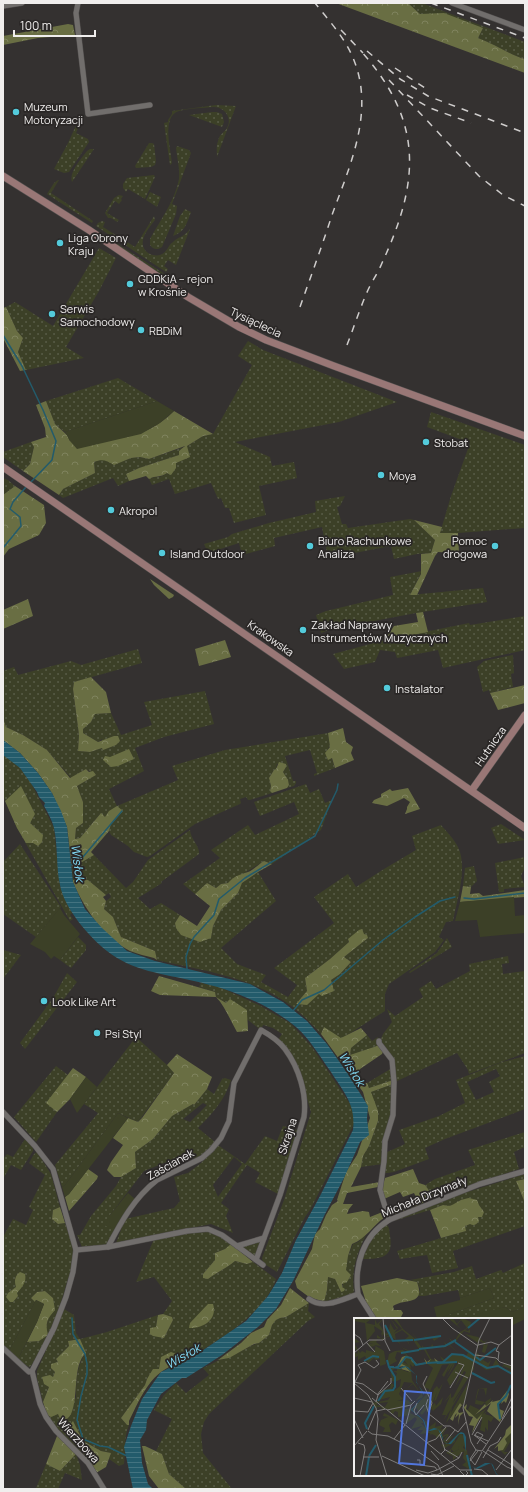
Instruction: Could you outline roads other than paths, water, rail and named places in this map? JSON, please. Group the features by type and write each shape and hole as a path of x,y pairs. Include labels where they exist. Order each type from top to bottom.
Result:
{"street":[{"path":"3,6 22,3"},
{"path":"78,3 76,13 88,114 150,106"},
{"path":"452,3 525,30"},
{"name":"Tysiąclecia","path":"3,176 89,230 188,297 239,327 266,340 334,366 525,436"},
{"name":"Krakowska","path":"3,467 525,828"},
{"path":"3,474 13,474"},
{"name":"Hutnicza","path":"472,790 525,715"},
{"name":"Skrajna","path":"256,1260 280,1195 304,1117 306,1105 298,1072 285,1048 274,1038 261,1030"},
{"name":"Zaścianek","path":"108,1247 122,1218 150,1185 157,1180 193,1164 211,1150 221,1138 229,1120 234,1083 261,1030"},
{"path":"379,1041 392,1060 394,1082 393,1115 384,1141 384,1160 380,1190 389,1220"},
{"path":"3,1112 38,1148 53,1169 76,1250 73,1272 66,1297 54,1328 32,1371 29,1372 3,1348"},
{"name":"Michała Drzymały","path":"358,1294 357,1275 359,1259 377,1228 389,1220 480,1184 525,1171"},
{"path":"76,1250 108,1247 203,1229 216,1231 263,1265"},
{"path":"237,1246 264,1238"},
{"path":"309,1299 316,1303 325,1304 358,1294 373,1318"},
{"name":"Wierzbowa","path":"32,1371 40,1404 46,1417 56,1431 88,1463 104,1489"},
{"path":"512,1461 525,1473"}],"water":[{"path":"3,740 20,753 38,773 52,793 67,827 73,882 85,909 102,928 127,951 155,961 250,984 283,1002 307,1021 327,1044 368,1106 367,1119 369,1135 360,1142 344,1178 293,1281 276,1309 258,1327 222,1355 186,1378 182,1378 161,1394 147,1420 146,1430 140,1440 142,1463 148,1484 153,1489 133,1489 124,1447 142,1399 161,1372 196,1355 246,1321 268,1296 282,1273 296,1240 353,1130 353,1113 348,1099 315,1048 296,1027 285,1018 248,998 221,988 149,971 127,963 107,951 85,930 66,903 62,894 54,828 44,806 45,803 39,797 20,768 3,755"}],"waterway":[{"path":"3,335 22,366 56,441 52,460 30,483"},
{"path":"3,548 21,526 20,517 10,509 13,502 26,487"},
{"path":"187,969 186,957 190,944 194,937 214,915 219,899 245,878 315,836 337,790 338,784"},
{"name":"Wisłok","path":"70,865 75,864 82,858 122,811"},
{"path":"464,898 474,899 525,893"},
{"path":"293,1011 302,1000 324,990 383,940 415,917 440,901 455,897"},
{"path":"72,1318 73,1334 85,1354 87,1364 87,1374 77,1420 83,1439 100,1446 108,1447 127,1456"}],"railway":[{"path":"300,307 352,160 361,121 362,102 360,82 352,55 338,32 315,3"},
{"path":"431,3 525,38"},
{"path":"341,30 363,53"},
{"path":"347,345 365,297 395,233 404,205 409,178 409,152 405,127 396,102 381,76 360,50"},
{"path":"367,51 400,79 428,96 525,133"},
{"path":"395,68 425,88"},
{"path":"389,80 479,176 503,195 525,206"},
{"path":"407,95 430,108 471,123"}],"place":[{"name":"Muzeum Motoryzacji","path":"16,112"},
{"name":"Liga Obrony Kraju","path":"60,243"},
{"name":"GDDKiA – rejon w Krośnie","path":"130,284"},
{"name":"Serwis Samochodowy","path":"52,314"},
{"name":"RBDiM","path":"141,330"},
{"name":"Stobat","path":"426,442"},
{"name":"Moya","path":"381,475"},
{"name":"Akropol","path":"111,510"},
{"name":"Biuro Rachunkowe Analiza","path":"310,546"},
{"name":"Pomoc drogowa","path":"495,546"},
{"name":"Island Outdoor","path":"162,553"},
{"name":"Zakład Naprawy Instrumentów Muzycznych","path":"303,630"},
{"name":"Instalator","path":"387,688"},
{"name":"Look Like Art","path":"44,1001"},
{"name":"Psi Styl","path":"97,1033"}]}
